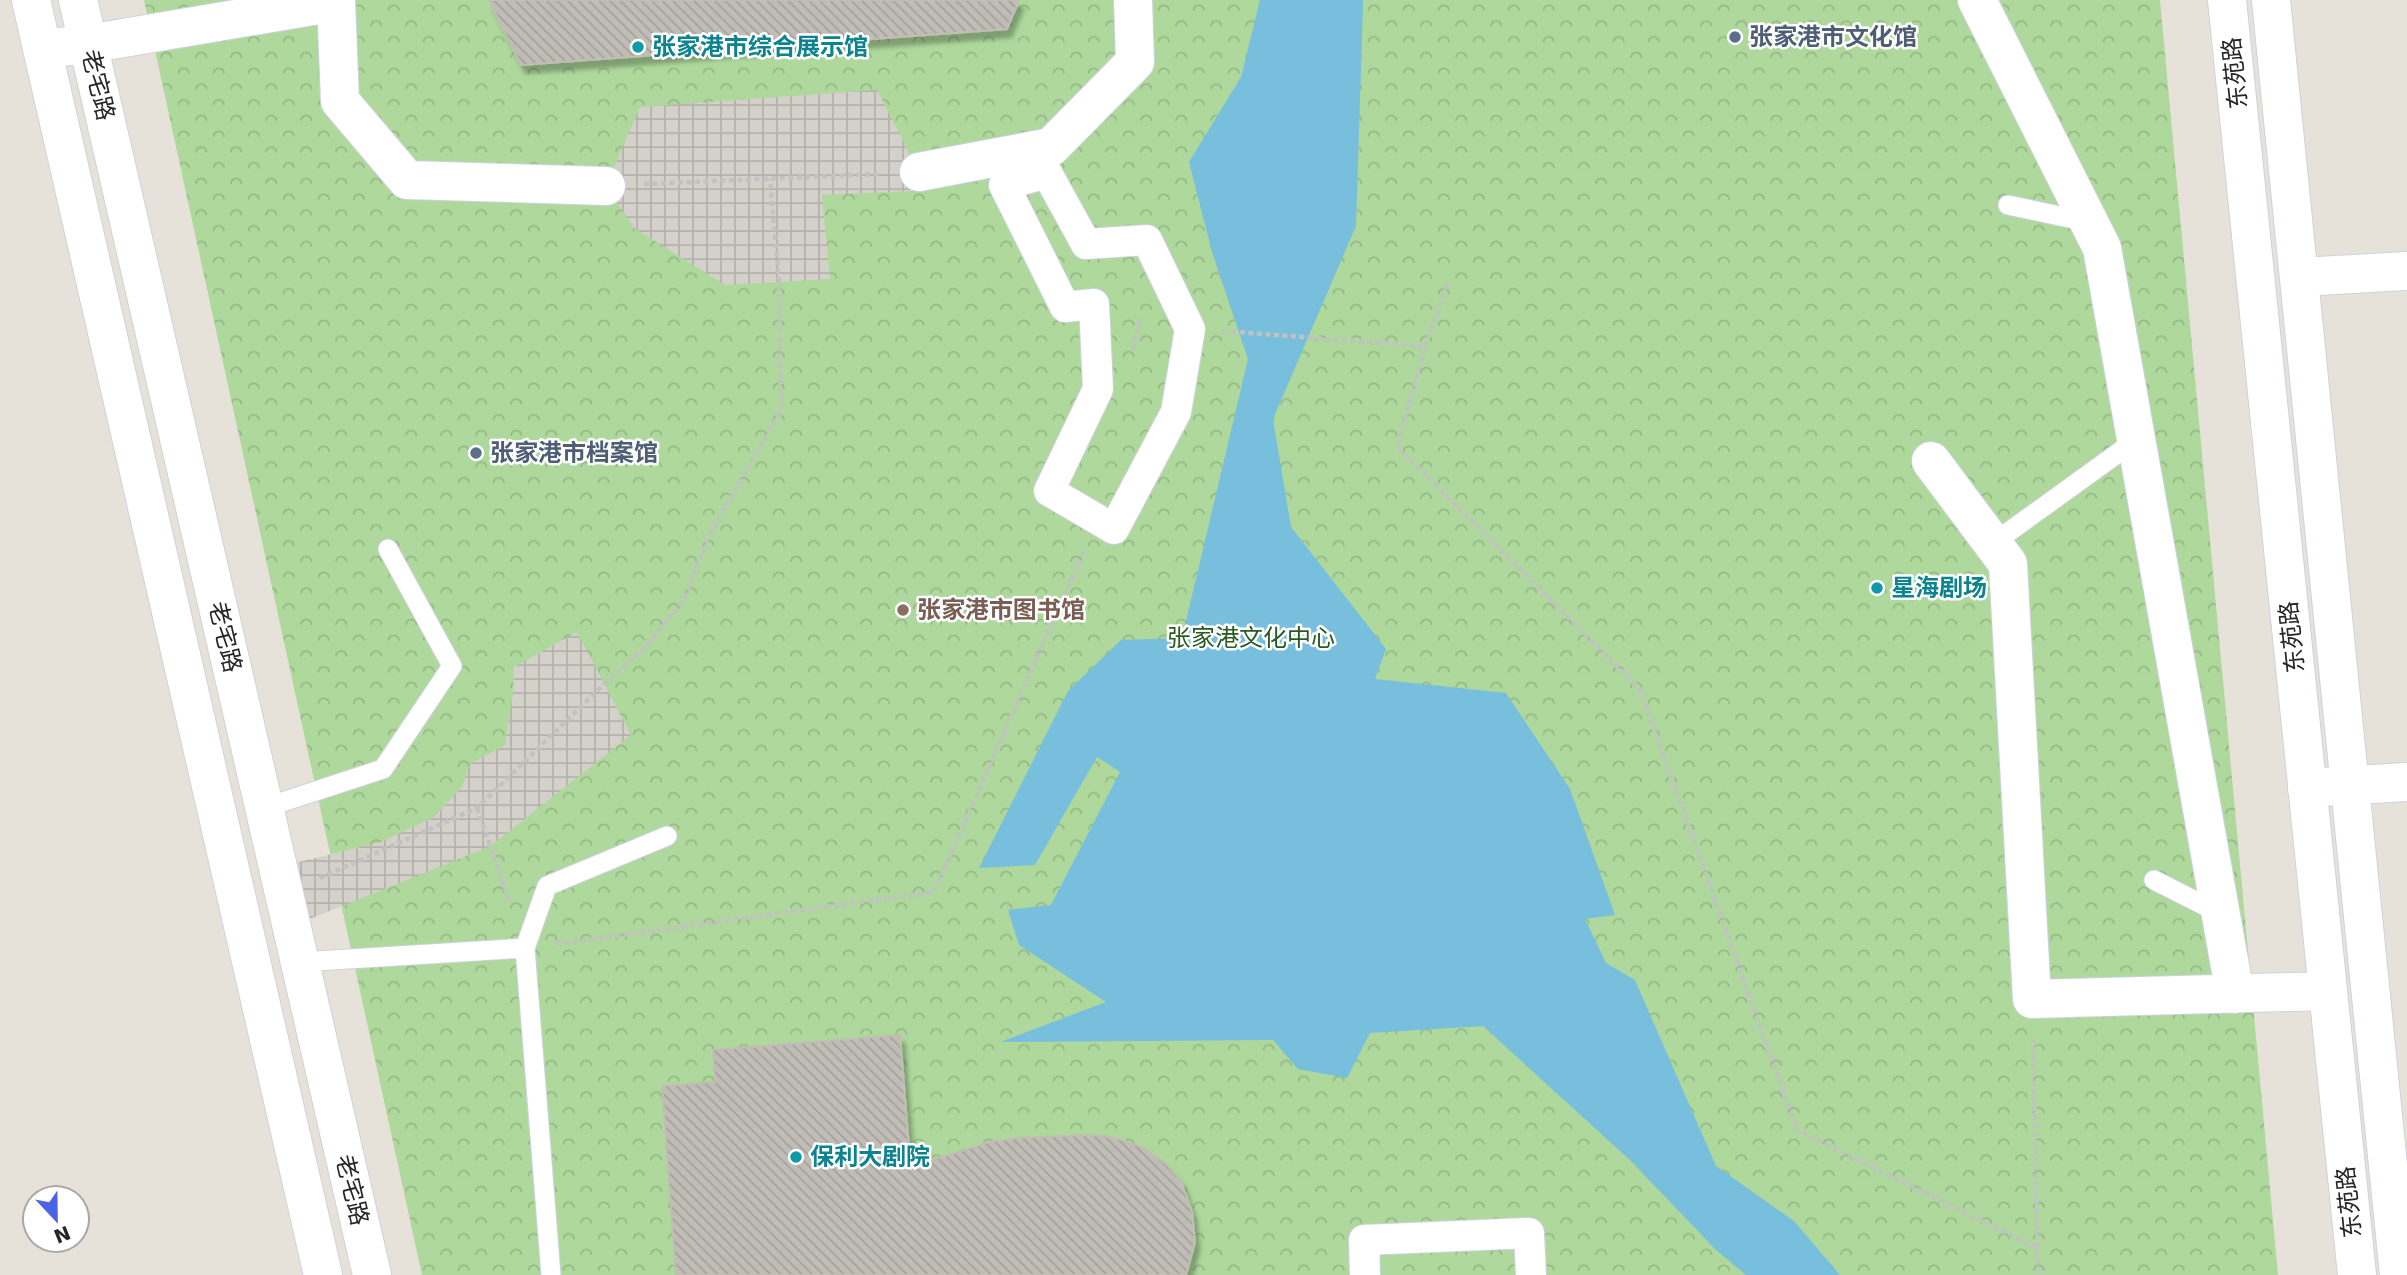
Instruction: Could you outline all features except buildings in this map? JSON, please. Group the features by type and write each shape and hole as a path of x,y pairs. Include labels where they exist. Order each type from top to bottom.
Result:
{"street":[{"name":"老宅路","path":"31,0 323,1275"},
{"name":"老宅路","path":"78,0 372,1275"},
{"path":"919,172 1051,147 1135,62 1133,0"},
{"path":"1977,0 2102,248 2235,994"},
{"name":"东苑路","path":"2227,0 2357,1275"},
{"name":"东苑路","path":"2271,0 2399,1275"},
{"path":"43,49 88,44 336,1 340,101 407,180 606,186"},
{"path":"1047,173 1086,244 1147,240 1190,329 1177,412 1114,529 1049,491 1098,389 1094,304 1065,307 1004,185 1047,173"},
{"path":"2299,276 2407,271"},
{"path":"1931,461 2008,564 2032,999 2328,991"},
{"path":"2307,788 2407,782"},
{"path":"1365,1275 1364,1240 1529,1233 1531,1275"}],"lane":[{"path":"2008,205 2089,223"},
{"path":"1992,544 2136,440"},
{"path":"264,808 383,769 452,666 388,549"},
{"path":"551,1275 526,948 547,886 667,836"},
{"path":"2154,880 2221,914"},
{"path":"300,962 526,948"}],"path":[{"path":"606,186 919,172"},
{"path":"284,894 477,808 604,684 640,653 684,600 707,540 782,410 779,282 770,179"},
{"path":"1447,285 1425,346 1398,447 1640,689 1797,1130 2037,1248"},
{"path":"1190,329 1425,346"},
{"path":"477,808 526,948 934,892 1098,519"},
{"path":"2032,999 2038,1275"}],"green space":[{"name":"张家港文化中心","path":"144,0 2160,0 2278,1275 422,1275"}],"shaded area":[{"path":"877,90 919,172 912,191 822,195 830,279 725,285 634,228 606,186 640,107"},
{"path":"577,632 631,735 489,847 292,926 278,867 381,842 434,817 462,787 470,764 505,745 513,694 514,667"}],"water":[{"path":"1260,0 1363,0 1356,226 1273,419 1291,527 1386,649 1375,679 1506,693 1570,789 1615,915 1585,919 1606,963 1635,980 1716,1166 1794,1221 1840,1275 1746,1275 1715,1249 1631,1161 1483,1026 1370,1033 1347,1078 1298,1069 1273,1040 1000,1042 1106,1002 1019,945 1008,910 1051,905 1120,772 1097,757 1035,865 979,868 1068,691 1121,640 1182,638 1248,359 1212,252 1189,162 1241,77"}],"place":[{"name":"张家港市文化馆","path":"1735,37"},
{"name":"张家港市综合展示馆","path":"638,47"},
{"name":"张家港市档案馆","path":"476,453"},
{"name":"星海剧场","path":"1877,588"},
{"name":"张家港市图书馆","path":"903,610"},
{"name":"保利大剧院","path":"796,1157"}]}
